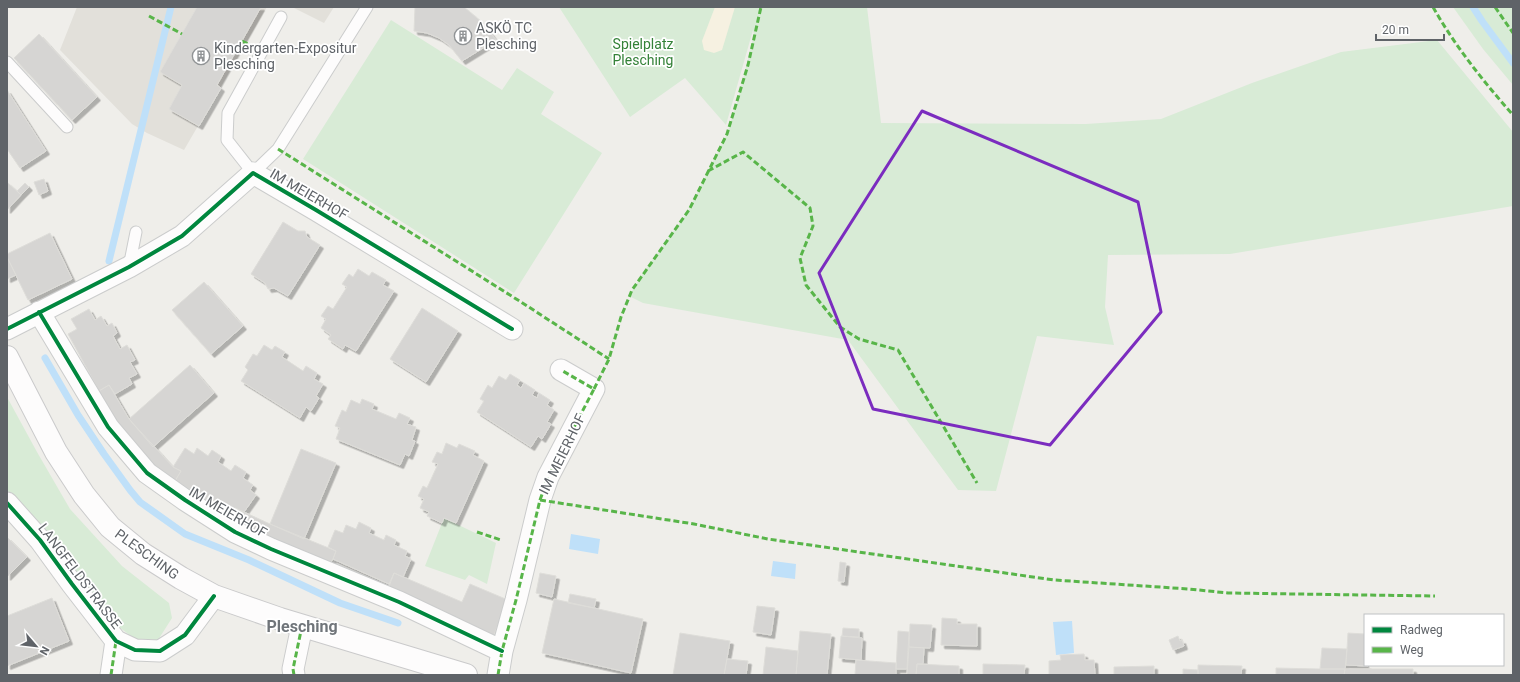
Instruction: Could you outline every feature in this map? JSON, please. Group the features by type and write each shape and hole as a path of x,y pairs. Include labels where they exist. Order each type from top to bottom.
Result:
{"main road":[{"name":"PLESCHING","path":"7,357 56,452 84,495 110,527 143,554 181,578 214,596 302,626 466,675"}],"street":[{"name":"IM MEIERHOF","path":"7,329 129,267 182,236 253,173 512,329"},
{"name":"IM MEIERHOF","path":"39,312 108,427 147,473 236,532 271,549 399,602 502,651"},
{"name":"IM MEIERHOF","path":"498,675 502,651 540,500 548,477 594,389 561,370"},
{"name":"LANGFELDSTRASSE","path":"7,503 40,540 116,642 135,650 160,651 185,635 214,596"},
{"path":"294,675 293,669 302,626"},
{"name":"LANGFELDSTRASSE","path":"111,675 116,642"}],"lane":[{"path":"281,17 228,113 227,140 253,173 278,149 367,7"},
{"path":"7,62 68,127"},
{"path":"129,267 136,232"}],"highlighted area":[{"path":"922,111 1138,202 1161,312 1050,445 873,409 819,273"}],"shaded area":[{"path":"77,7 267,7 184,150 147,133 132,124 60,50"},
{"path":"292,7 334,7 324,23"}],"green space":[{"name":"Spielplatz Plesching","path":"559,7 867,7 881,123 1086,124 1161,119 1252,83 1341,52 1437,40 1513,132 1513,206 1230,254 1108,255 1105,307 1114,345 1037,336 996,491 958,490 848,340 643,303 629,296 645,270 687,213 727,134 738,99 754,35 753,30 726,125 685,78 630,117"},
{"path":"1453,7 1513,7 1513,85 1483,49"},
{"path":"391,20 502,90 517,68 554,92 541,114 602,153 514,293 303,159"},
{"path":"7,397 70,509 122,566 169,603 172,618 158,640 135,639 107,618 41,524 7,491"},
{"path":"444,518 496,543 487,584 469,575 465,580 425,566"}],"sand":[{"path":"715,7 735,7 722,50 714,53 704,50 702,41"}],"water":[{"path":"571,534 600,539 598,554 569,549"},
{"path":"773,561 796,564 795,579 771,576"},
{"path":"1072,621 1074,653 1056,655 1053,622"}],"building":[{"name":"Kindergarten-Expositur Plesching","path":"197,7 261,7 217,85 221,88 199,126 169,109 182,85 160,72"},
{"name":"ASKÖ TC Plesching","path":"415,7 464,7 483,23 496,40 462,61 449,45 439,38 427,33 414,31"},
{"path":"39,34 97,97 72,120 14,58"},
{"path":"7,90 46,151 20,168 7,149"},
{"path":"44,179 48,191 39,195 34,182"},
{"path":"7,182 21,195 7,210"},
{"path":"25,183 29,187 21,195 17,191"},
{"path":"283,222 298,231 305,231 307,237 320,245 288,296 274,288 268,289 265,283 251,274"},
{"path":"50,233 72,279 28,300 7,257 7,254"},
{"path":"7,257 16,275 7,279"},
{"path":"358,269 369,276 372,272 386,280 383,285 394,291 356,351 345,345 343,349 328,339 331,335 321,328 326,319 321,316 328,306 333,309 347,287 342,284 349,274 353,277"},
{"path":"204,282 243,326 211,354 172,310"},
{"path":"422,308 458,331 426,382 390,359"},
{"path":"89,309 95,320 101,316 107,326 112,323 117,333 113,336 120,349 127,345 135,360 130,362 137,374 129,378 132,384 115,394 109,385 99,391 68,334 77,329 71,319"},
{"path":"264,345 272,350 275,346 285,352 282,357 303,371 306,366 317,373 314,379 323,384 316,396 319,398 311,411 306,407 300,418 241,381 248,370 245,367 253,354 257,356"},
{"path":"190,365 214,393 153,447 129,419"},
{"path":"510,374 520,380 517,385 521,388 524,383 535,390 532,395 537,398 539,393 550,400 547,405 554,410 547,422 551,424 542,439 538,436 531,447 477,412 484,401 480,399 488,385 492,388 499,376 506,380"},
{"path":"109,385 129,419 173,467 181,471 172,486 90,396"},
{"path":"362,399 374,404 372,409 396,419 399,413 410,418 407,424 416,427 412,440 415,441 409,456 405,454 400,465 336,439 340,428 335,426 342,410 346,412 351,400 360,404"},
{"path":"446,443 457,448 459,444 475,451 473,455 484,461 456,523 444,518 442,523 427,516 429,512 420,508 424,499 418,496 423,486 427,488 438,464 432,462 437,452 442,454"},
{"path":"185,448 194,454 197,448 208,456 212,450 221,456 218,462 231,471 235,465 246,472 243,478 253,485 250,490 256,495 244,512 235,508 229,516 175,481 181,471 173,467"},
{"path":"301,449 336,463 304,539 270,524"},
{"path":"235,508 336,551 333,559 327,568 224,522"},
{"path":"359,522 371,528 369,533 384,540 386,535 396,540 394,545 407,551 405,556 411,559 403,577 394,573 389,584 333,559 336,551 328,547 335,530 343,533 346,525 356,529"},
{"path":"7,537 27,557 7,577"},
{"path":"840,562 846,563 844,582 838,581"},
{"path":"394,573 462,602 470,584 508,600 493,637 387,592"},
{"path":"540,573 556,576 552,597 536,593"},
{"path":"570,594 596,599 594,608 568,603"},
{"path":"52,598 69,641 7,666 7,616"},
{"path":"554,599 643,619 631,673 542,653"},
{"path":"757,606 775,608 771,635 753,632"},
{"path":"942,618 957,619 957,624 977,624 977,646 941,645"},
{"path":"910,624 932,625 930,648 909,647"},
{"path":"843,628 859,629 859,637 842,636"},
{"path":"800,631 831,634 827,675 796,675"},
{"path":"898,631 909,632 907,669 896,669"},
{"path":"680,633 730,641 724,675 673,675"},
{"path":"1348,633 1364,634 1364,666 1346,665"},
{"path":"841,636 862,638 861,660 839,658"},
{"path":"1178,636 1180,641 1182,640 1184,646 1173,650 1169,640"},
{"path":"766,647 798,651 796,675 763,675"},
{"path":"909,647 924,648 923,664 917,664 916,675 907,675"},
{"path":"1322,648 1347,649 1345,669 1320,669"},
{"path":"1084,654 1085,660 1094,660 1095,675 1049,675 1049,661 1061,660 1060,655"},
{"path":"727,659 748,661 746,675 724,675"},
{"path":"856,660 896,663 896,675 855,675"},
{"path":"917,664 959,666 959,675 916,675"},
{"path":"983,664 1025,665 1024,675 983,675"},
{"path":"1198,665 1242,666 1241,675 1198,675"},
{"path":"1154,666 1154,675 1114,675 1114,667"},
{"path":"1276,668 1345,669 1344,675 1276,675"},
{"path":"1183,669 1198,670 1198,675 1183,675"},
{"path":"1345,669 1413,669 1413,675 1344,675"}],"waterway":[{"path":"109,261 171,7"},
{"path":"1473,7 1513,63"},
{"path":"45,358 78,415 104,454 140,502 185,534 249,560 340,603 398,623"}],"marked path":[{"path":"594,389 609,359 621,317 632,290 689,210 727,134 748,65 761,7"},
{"path":"1433,7 1470,63 1513,115"},
{"path":"1495,7 1513,33"},
{"path":"149,16 182,34"},
{"path":"242,41 262,51"},
{"path":"278,149 609,359"},
{"path":"708,171 743,152 810,208 813,226 800,258 806,285 840,327 859,339 898,350 977,483"},
{"path":"498,675 502,651 540,500 548,477 594,389 561,370"},
{"path":"540,500 694,524 768,539 1054,580 1228,593 1435,596"},
{"path":"477,532 501,540"},
{"path":"294,675 293,669 302,626"},
{"path":"111,675 116,641"}],"cycle path":[{"path":"7,329 129,267 182,236 253,173 512,329"},
{"path":"39,312 108,427 147,473 185,500 235,532 271,549 399,602 502,651"},
{"path":"7,503 40,540 116,641 135,650 160,651 185,635 214,596"}],"place":[{"name":"ASKÖ TC Plesching","path":"463,36"},
{"name":"Kindergarten-Expositur Plesching","path":"201,56"}],"district":[{"name":"Plesching","path":"302,626"}]}
